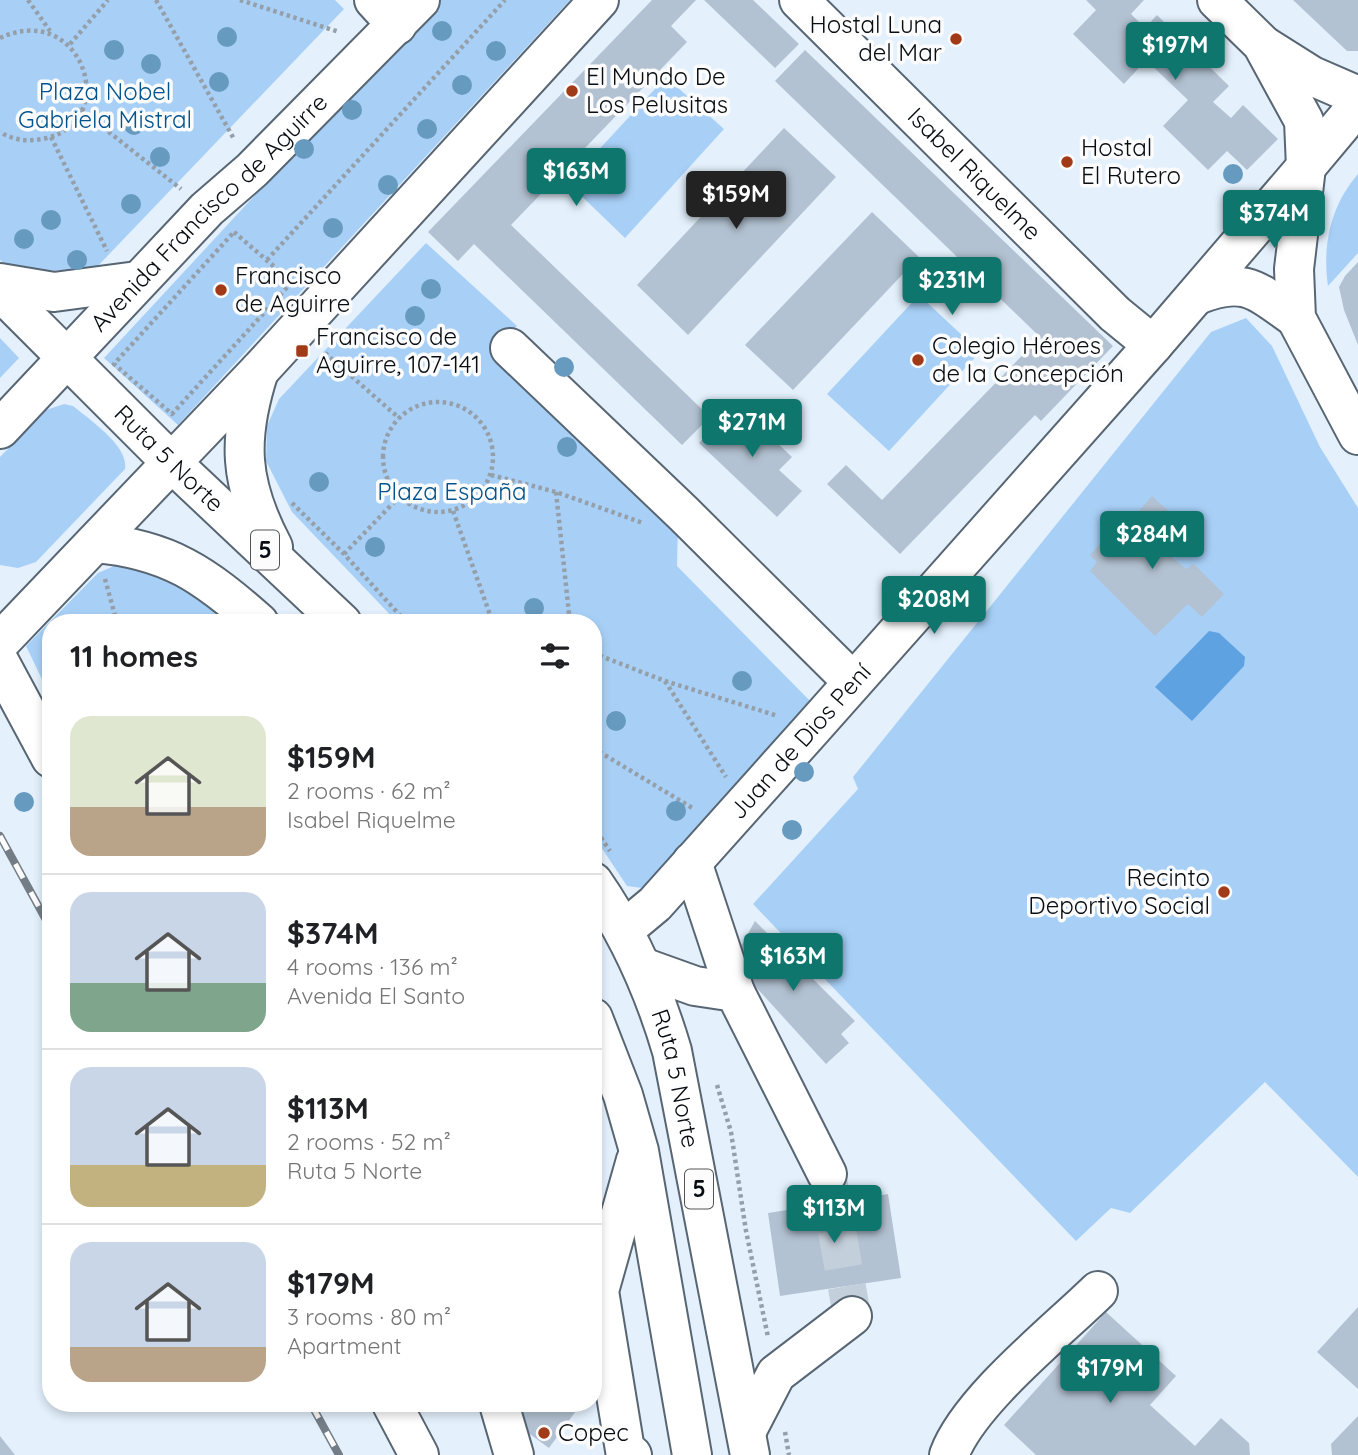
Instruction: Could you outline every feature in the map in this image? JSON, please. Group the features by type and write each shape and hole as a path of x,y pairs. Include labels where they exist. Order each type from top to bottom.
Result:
{"main road":[{"path":"0,642 259,371 599,0"},
{"name":"Isabel Riquelme","path":"799,0 1115,314 1153,345"},
{"path":"1217,0 1262,44 1312,76 1358,96"},
{"name":"Avenida Francisco de Aguirre","path":"0,429 207,209 252,170 393,17"},
{"path":"1262,44 1304,121 1306,167 1294,270 1296,318 1358,435"},
{"name":"Juan de Dios Pení","path":"625,929 655,904 810,731 1197,295 1358,105"},
{"path":"0,283 54,292 85,291 137,281"},
{"path":"1197,295 1236,284 1265,296 1296,318"},
{"name":"Ruta 5 Norte","path":"0,291 172,463 333,614"},
{"path":"510,348 684,513 853,682"},
{"path":"259,371 243,434 244,467 254,509 284,567"},
{"path":"95,542 144,549 184,565 248,614"},
{"path":"0,663 42,741"},
{"path":"692,862 735,992 827,1174"},
{"name":"Ruta 5 Norte","path":"602,896 625,929 642,967 672,1051 748,1443"},
{"path":"642,967 695,986 735,992"},
{"path":"602,1041 623,1095 639,1151 692,1455"},
{"path":"602,1275 639,1151"},
{"path":"602,1230 610,1252"},
{"path":"949,1455 956,1436 982,1403 1098,1292"},
{"path":"748,1443 776,1374 852,1316"},
{"path":"602,1329 622,1453"},
{"path":"396,1412 419,1455"},
{"path":"501,1412 514,1455"}],"path":[{"path":"0,132 19,140 35,141 51,137 63,131 81,110 87,93 86,75 80,58 70,44 50,32 28,0"},
{"path":"70,44 108,0"},
{"path":"156,0 252,170"},
{"path":"240,0 393,17"},
{"path":"267,260 505,0"},
{"path":"0,38 18,30 50,32"},
{"path":"81,110 207,209"},
{"path":"51,137 102,247 137,281"},
{"path":"234,232 267,260 292,282 172,414 114,364 234,232"},
{"path":"325,354 399,418"},
{"path":"432,402 451,403 470,411 482,422 491,438 494,456 491,475 476,497 453,511 435,512 416,508 399,496 390,484 384,467 383,450 388,432 399,418 414,407 432,402"},
{"path":"491,475 556,492 639,523 678,525 684,513"},
{"path":"556,492 569,614"},
{"path":"344,554 399,496"},
{"path":"288,498 399,614"},
{"path":"453,511 490,614"},
{"path":"602,656 665,681 800,723 810,731"},
{"path":"602,752 734,815 736,793 665,681"}],"green space":[{"name":"Plaza Nobel Gabriela Mistral","path":"0,0 335,0 344,9 94,270 12,271 0,260"},
{"path":"436,0 570,0 178,425 104,358"},
{"path":"666,77 724,129 625,238 568,183"},
{"path":"1358,174 1358,253 1328,286 1326,256 1331,226 1341,199"},
{"name":"Plaza España","path":"426,243 517,326 494,352 678,525 677,566 816,707 650,889 627,886 602,848 602,614 389,614 292,512 266,461 267,426 279,399"},
{"path":"919,295 980,352 889,451 827,394"},
{"name":"Recinto Deportivo Social","path":"1246,318 1272,346 1320,447 1358,508 1358,1177 1265,1082 1130,1213 1111,1208 1076,1241 753,904 858,789 853,777 1211,332"},
{"path":"0,338 19,358 0,378"},
{"path":"64,404 73,406 107,434 121,451 125,469 36,562 18,568 0,565 0,457 46,410"},
{"path":"130,559 162,566 225,614 58,614 98,573"},
{"path":"42,630 42,679 26,646"}],"shaded area":[{"path":"1209,631 1219,633 1245,657 1244,666 1192,721 1155,687"}],"building":[{"path":"652,0 696,0 671,26 687,42 511,225 710,417 682,445 474,244 458,261 428,232"},
{"path":"704,0 753,0 799,44 775,68"},
{"path":"1086,0 1144,0 1131,14 1145,28 1157,15 1229,86 1213,102 1231,118 1243,105 1278,139 1247,170 1227,151 1208,170 1163,126 1188,100 1146,60 1124,84 1073,34 1096,10"},
{"path":"1293,0 1358,0 1358,51 1347,51"},
{"path":"805,50 1113,346 1041,421 1035,415 900,554 827,484 846,465 882,500 1040,337 775,81"},
{"path":"784,128 836,177 688,335 637,285"},
{"path":"872,212 919,257 793,390 745,345"},
{"path":"1358,262 1358,345 1344,310 1339,287"},
{"path":"736,404 792,457 779,470 802,491 777,517 699,443"},
{"path":"1152,496 1184,525 1161,548 1186,569 1194,564 1224,594 1202,617 1188,604 1155,636 1090,571 1097,562 1090,555 1107,536 1112,542"},
{"path":"755,921 855,1021 841,1034 849,1043 826,1064 753,984 749,988 730,966"},
{"path":"888,1194 901,1278 780,1296 768,1213"},
{"path":"1358,1307 1358,1389 1317,1352"},
{"path":"1106,1312 1176,1376 1150,1405 1195,1446 1221,1418 1249,1443 1250,1455 1036,1455 1004,1425"},
{"name":"Copec","path":"514,1412 575,1412 549,1448 509,1419"},
{"path":"1358,1416 1358,1455 1332,1455 1331,1444"},
{"path":"0,1436 15,1455 0,1455"}],"tunnel":[{"path":"827,1174 852,1316"}],"railway":[{"path":"0,836 42,913"},
{"path":"315,1412 339,1455"}],"place":[{"name":"Hostal Luna del Mar","path":"956,39"},
{"name":"El Mundo De Los Pelusitas","path":"572,91"},
{"name":"Hostal El Rutero","path":"1067,162"},
{"name":"Francisco de Aguirre","path":"221,290"},
{"name":"Francisco de Aguirre, 107-141","path":"302,351"},
{"name":"Colegio Héroes de la Concepción","path":"918,360"},
{"name":"Recinto Deportivo Social","path":"1224,892"},
{"name":"Copec","path":"544,1433"}]}
